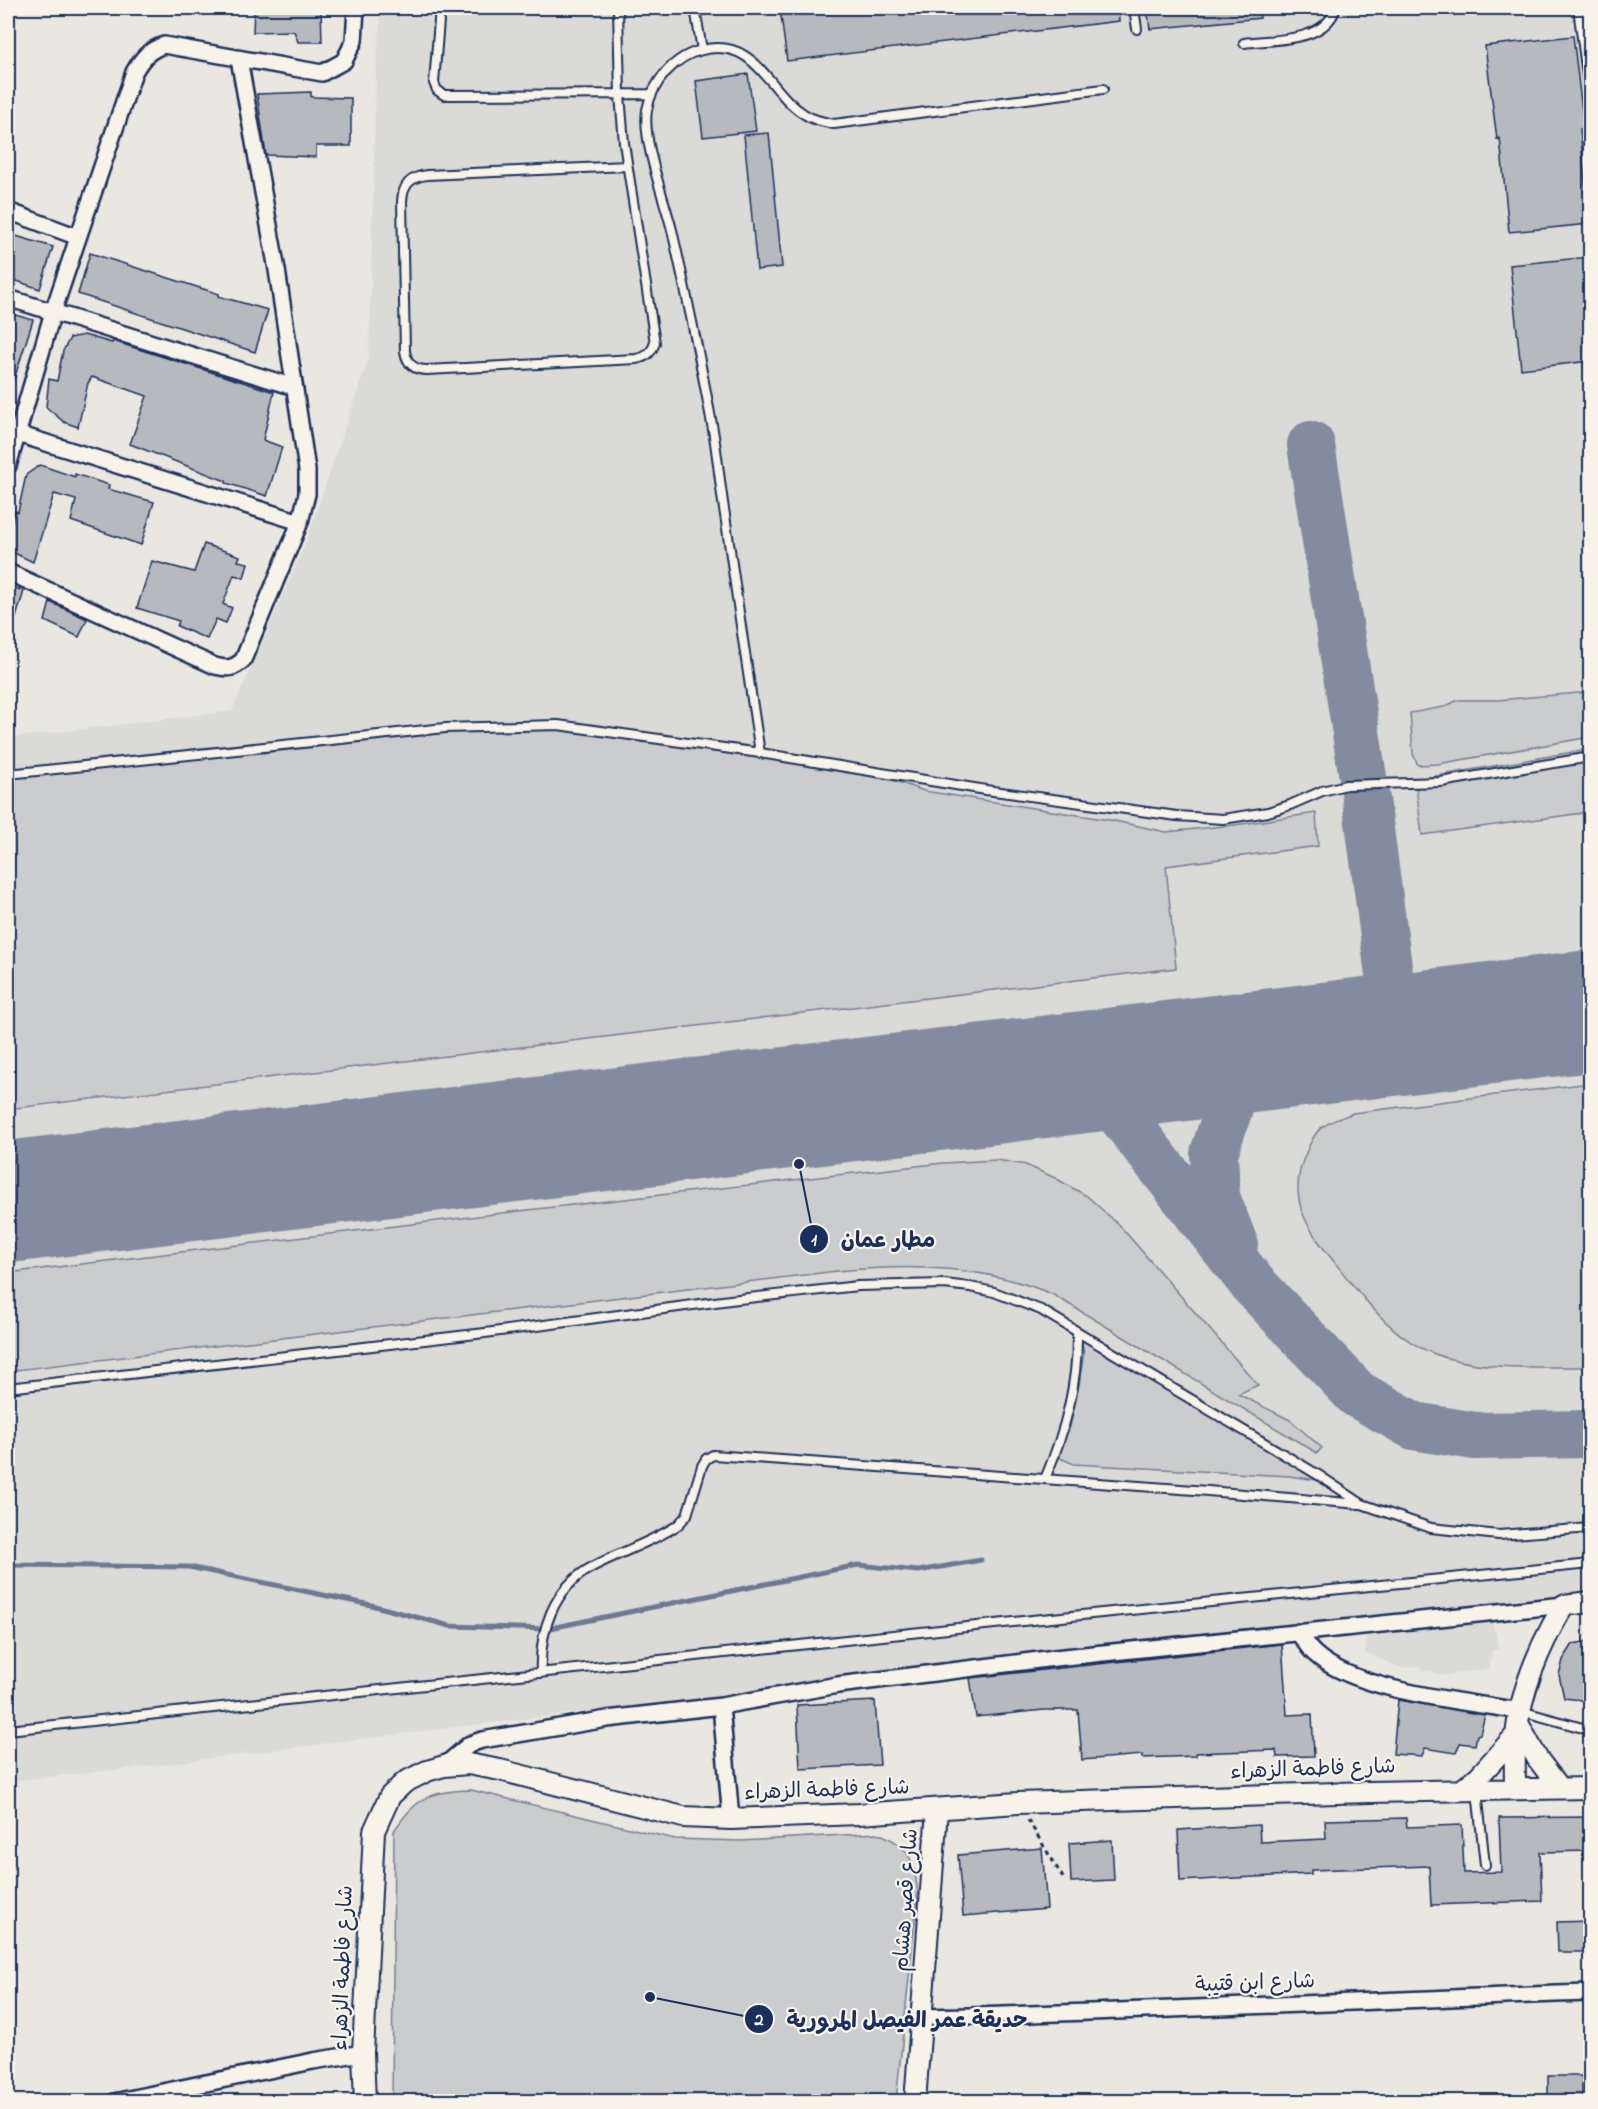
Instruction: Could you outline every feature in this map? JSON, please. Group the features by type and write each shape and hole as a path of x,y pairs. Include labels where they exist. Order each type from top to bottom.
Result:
{"street":[{"path":"8,466 12,432 134,72 143,57 154,48 164,45 322,73 344,61 354,41 356,8"},
{"path":"8,572 215,666 228,669 235,667 243,660 300,522 307,494 307,470 277,270 238,59"},
{"path":"8,212 78,237"},
{"path":"8,298 294,387"},
{"path":"12,432 300,522"},
{"path":"444,1766 470,1744 482,1740 607,1719 721,1706 850,1684 1055,1658 1590,1602"},
{"path":"1515,1788 1518,1723 1532,1666 1564,1605"},
{"path":"1298,1632 1315,1654 1338,1668 1369,1682 1518,1723 1537,1758 1560,1788"},
{"path":"721,1706 731,1819"},
{"path":"1470,1790 1518,1723"},
{"name":"شارع فاطمة الزهراء","path":"365,2102 363,2053 375,1831 390,1796 405,1782 444,1766 468,1764 500,1770 683,1817 731,1819 937,1810 1018,1803 1515,1788 1590,1788"},
{"name":"شارع قصر هشام","path":"915,2102 937,1810"},
{"name":"شارع ابن قتيبة","path":"922,2017 1063,2014 1590,1994"},
{"path":"114,2102 155,2098 301,2063 363,2053"}],"lane":[{"path":"440,8 434,83 437,90 444,95 652,94"},
{"path":"618,8 620,95 627,166 655,343 652,351 645,357 636,359 427,370 418,370 411,366 406,359 405,351 403,191 408,182 417,177 427,176 627,166"},
{"path":"695,8 702,50"},
{"path":"1134,8 1137,28"},
{"path":"1244,43 1313,33 1325,26 1336,8"},
{"path":"1578,8 1590,98"},
{"path":"760,753 713,430 672,229 646,126 647,110 659,80 686,56 702,50 719,48 736,52 751,60 764,71 791,104 804,114 818,121 834,124 1103,89"},
{"path":"8,774 446,728 543,725 580,727 704,747 760,753 997,791 1188,817 1223,819 1290,806 1322,791 1346,785 1441,782 1590,758"},
{"path":"8,1388 485,1333 730,1300 858,1286 944,1284 994,1292 1041,1310 1320,1476 1362,1504 1431,1528 1468,1533 1499,1535 1590,1528"},
{"path":"1045,1479 1057,1451 1074,1392 1078,1362 1077,1332"},
{"path":"541,1673 540,1653 543,1633 560,1596 589,1568 678,1525 687,1515 702,1466 706,1459 713,1455 1362,1504"},
{"path":"8,1730 1032,1620 1590,1564"},
{"path":"1518,1723 1590,1730"},
{"path":"1470,1790 1485,1865"}],"path":[{"path":"1018,1803 1065,1881"}],"shaded area":[{"path":"381,8 1590,8 1590,1591 134,1768 8,1781 8,738 232,711 306,542 369,358 376,73"},
{"path":"1590,692 1590,737 1438,764 1418,765 1413,754 1410,713 1444,707 1458,700 1497,700"},
{"path":"530,721 587,727 875,774 924,791 1110,820 1166,832 1316,813 1318,846 1166,866 1176,968 8,1109 8,773 112,758"},
{"path":"1590,749 1590,812 1422,835 1416,786 1419,779"},
{"path":"1590,1083 1590,1367 1490,1366 1451,1359 1419,1347 1396,1331 1375,1311 1324,1249 1306,1220 1300,1205 1298,1189 1300,1172 1313,1138 1321,1128 1331,1122 1353,1113"},
{"path":"997,1160 1026,1165 1087,1196 1120,1226 1258,1385 1238,1394 1290,1420 1322,1448 1317,1453 1052,1294 999,1277 946,1269 892,1268 837,1271 8,1371 8,1273 519,1211 943,1163"},
{"path":"1083,1334 1102,1342 1339,1483 1289,1476 1074,1464 1060,1458 1062,1445 1070,1427 1079,1385 1084,1353"},
{"path":"1492,1619 1499,1649 1492,1650 1489,1669 1444,1675 1423,1671 1420,1666 1402,1668 1365,1653 1368,1632"},
{"path":"471,1790 675,1839 741,1841 877,1833 897,1843 912,1862 918,1892 896,2101 392,2101 394,1831 410,1810 426,1798 445,1792"}],"building":[{"path":"254,8 321,8 322,42 298,42 294,31 253,32"},
{"path":"780,8 1118,8 1119,21 787,61"},
{"path":"1147,8 1259,8 1260,18 1150,29"},
{"path":"1573,36 1584,128 1580,129 1589,224 1509,232 1500,138 1497,139 1485,46"},
{"path":"748,74 756,131 703,137 696,81"},
{"path":"311,92 311,97 351,98 351,146 316,146 316,157 266,155 257,94"},
{"path":"769,133 782,267 757,270 744,135"},
{"path":"16,236 53,247 40,289 8,278 8,266"},
{"path":"90,253 219,294 218,296 268,310 255,352 78,294"},
{"path":"1590,257 1590,361 1521,369 1510,265"},
{"path":"8,313 33,320 11,389 8,389"},
{"path":"84,335 112,343 113,341 274,392 263,440 282,447 267,496 226,483 226,481 130,444 147,396 92,377 88,383 78,427 64,422 46,407 49,379 57,381 63,351 70,338"},
{"path":"40,465 109,485 108,489 154,502 141,545 71,521 76,500 54,494 33,562 8,550 8,535 15,511 18,512 26,475"},
{"path":"204,544 240,556 238,561 248,563 244,578 234,575 223,604 232,608 226,623 216,619 207,639 177,626 179,621 137,608 152,561 194,572"},
{"path":"8,586 24,591 11,634 8,633"},
{"path":"50,602 87,619 79,637 45,621"},
{"path":"1590,1641 1590,1701 1564,1698 1559,1675 1563,1660 1573,1644"},
{"path":"1282,1644 1287,1715 1312,1714 1314,1756 1277,1757 1276,1750 1196,1753 1196,1756 1142,1758 1142,1755 1082,1760 1078,1710 1044,1710 976,1717 970,1678"},
{"path":"1398,1700 1485,1715 1475,1745 1460,1743 1456,1753 1425,1748 1422,1756 1393,1754"},
{"path":"875,1701 880,1765 800,1769 797,1705"},
{"path":"1590,1817 1590,1851 1540,1852 1542,1901 1431,1905 1429,1866 1311,1870 1311,1874 1180,1881 1178,1830 1259,1825 1260,1842 1326,1839 1325,1820 1406,1818 1407,1827 1462,1825 1464,1873 1501,1872 1499,1818"},
{"path":"1112,1840 1114,1880 1071,1882 1069,1843"},
{"path":"1042,1848 1047,1909 963,1916 958,1855"},
{"path":"1590,1921 1590,1952 1558,1952 1557,1922"},
{"path":"1548,2076 1582,2076 1582,2102 1548,2102"}],"waterway":[{"path":"8,1565 189,1567 371,1605 450,1626 546,1629 858,1565 918,1571 981,1560"}],"taxiway":[{"path":"1311,445 1364,784 1397,1035"},
{"path":"1234,1244 1216,1197 1214,1153 1232,1099 1264,1051"},
{"path":"1087,1072 1253,1284 1357,1394 1414,1426 1475,1436 1590,1434"}],"runway":[{"path":"8,1202 1590,1011"}],"place":[{"name":"مطار عمان","path":"799,1164"},
{"name":"حديقة عمر الفيصل المرورية","path":"650,1997"}]}
